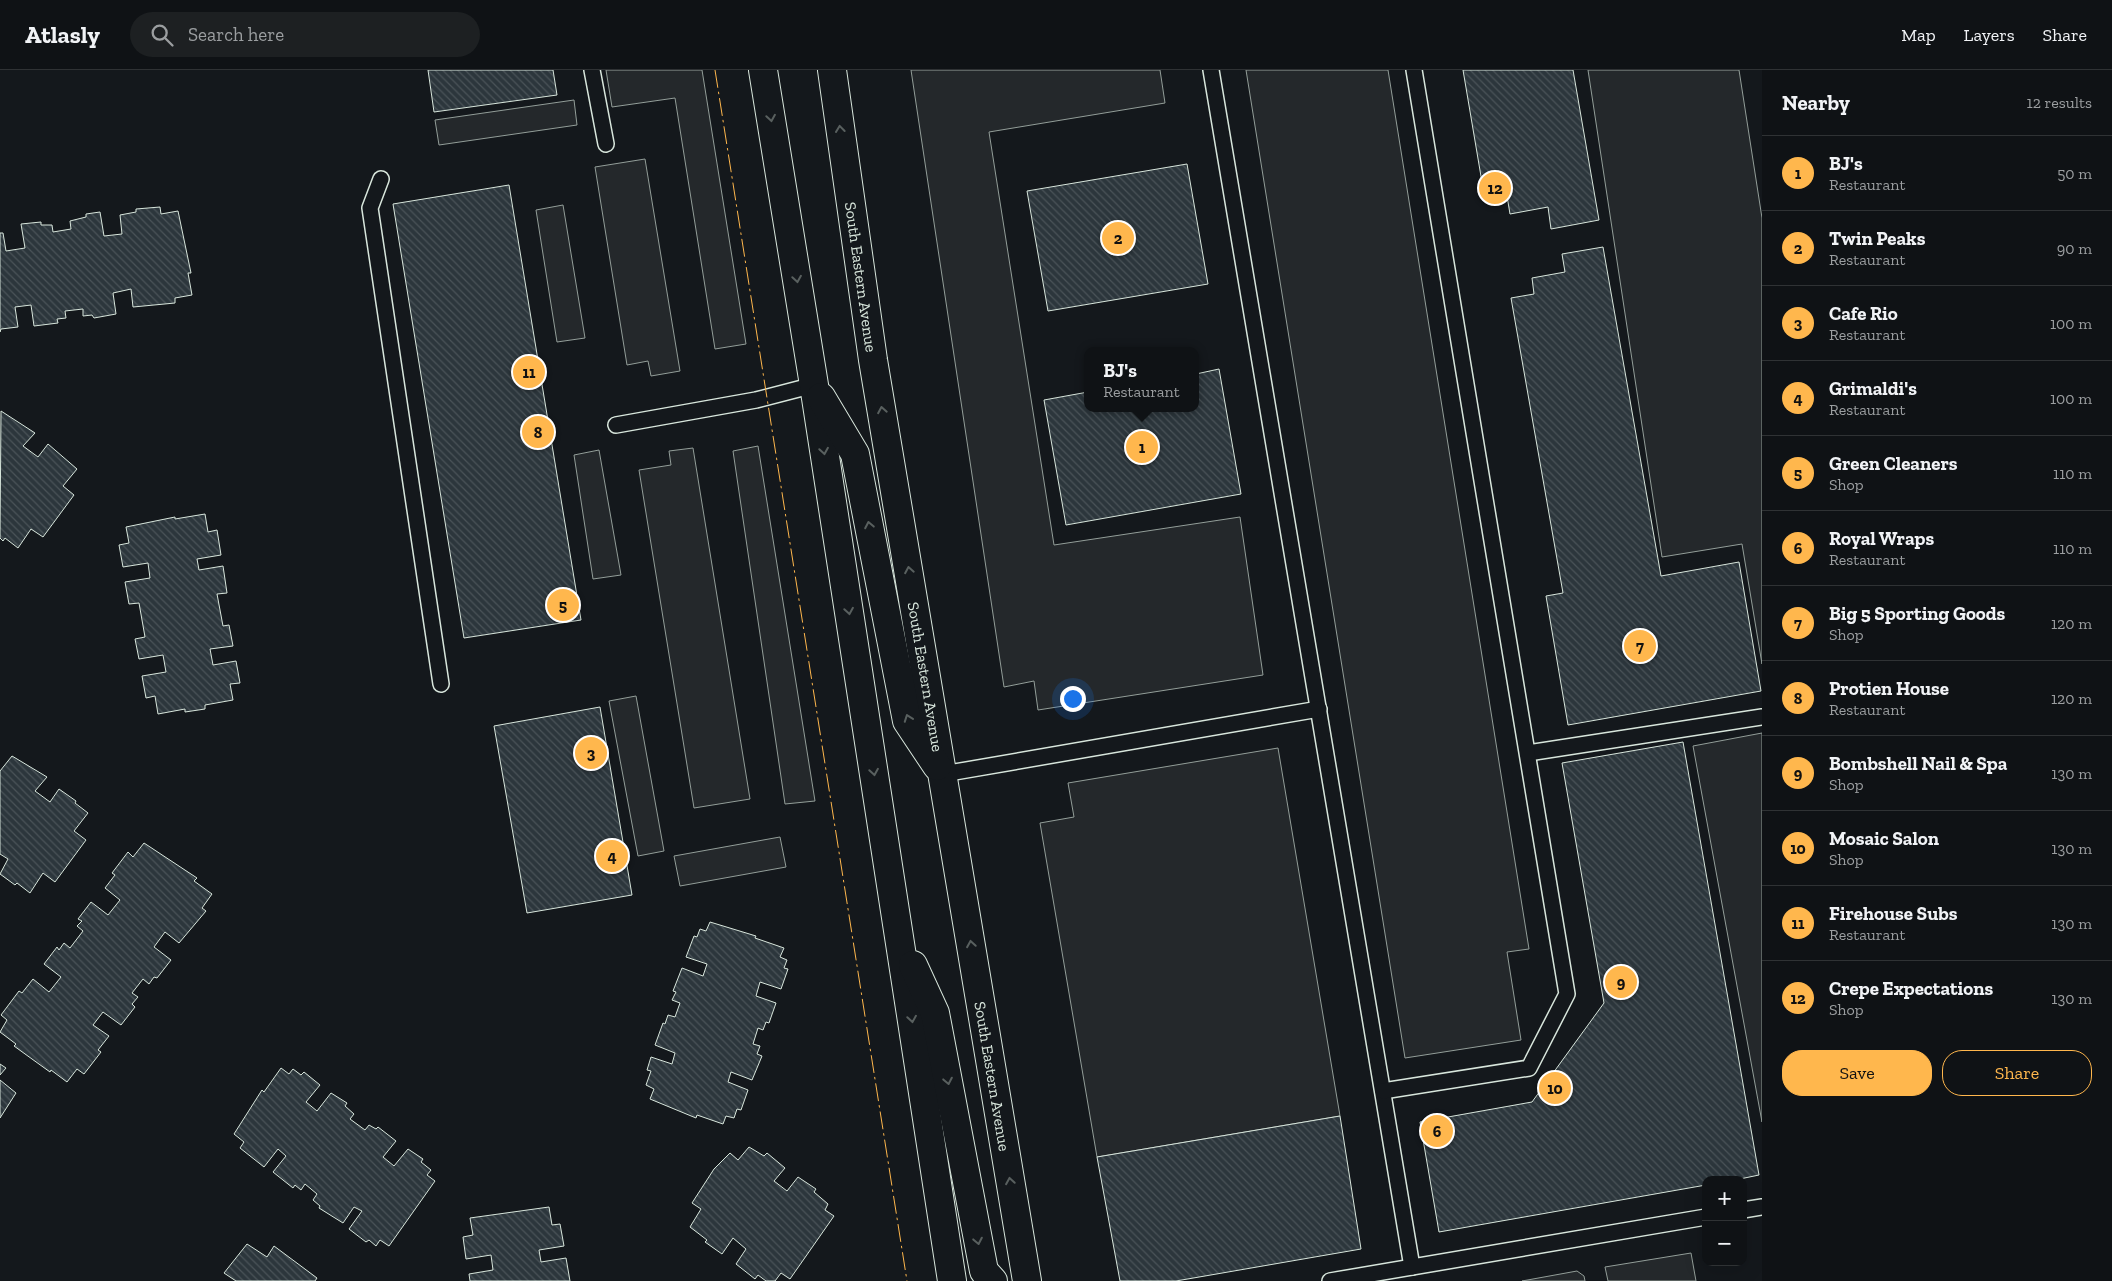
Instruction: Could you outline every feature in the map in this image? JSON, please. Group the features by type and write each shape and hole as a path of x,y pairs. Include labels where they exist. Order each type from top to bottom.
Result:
{"main road":[{"path":"763,70 814,385 952,1281"},
{"name":"South Eastern Avenue","path":"832,70 874,360 1027,1281"},
{"path":"814,385 855,454 907,721 943,774"},
{"path":"899,936 935,1013 984,1270 993,1281"}],"lane":[{"path":"592,70 606,144"},
{"path":"1211,70 1412,1267"},
{"path":"1383,1091 1529,1068 1567,994 1414,70"},
{"path":"381,179 370,208 441,684"},
{"path":"616,425 756,400 814,385"},
{"path":"943,774 1318,709"},
{"path":"1528,754 1762,717"},
{"path":"1747,1209 1762,1207"},
{"path":"1330,1281 1702,1218"}],"shaded area":[{"path":"606,70 702,70 746,344 715,349 675,98 612,107"},
{"path":"911,70 1160,70 1165,103 989,132 1054,545 1240,517 1263,675 1038,710 1034,681 1004,687"},
{"path":"1246,70 1388,70 1529,949 1507,952 1521,1040 1405,1058"},
{"path":"1588,70 1739,70 1762,218 1762,664 1742,544 1662,557"},
{"path":"574,100 577,125 439,145 435,120"},
{"path":"645,159 680,371 651,376 648,361 627,365 595,167"},
{"path":"563,205 585,338 557,342 536,210"},
{"path":"758,446 815,801 785,804 733,451"},
{"path":"693,448 750,799 694,808 639,470 671,465 669,451"},
{"path":"599,450 621,575 593,579 574,455"},
{"path":"636,696 664,851 638,856 609,701"},
{"path":"1762,733 1762,1122 1693,746"},
{"path":"1278,748 1340,1116 1097,1157 1040,823 1074,817 1068,783"},
{"path":"780,837 786,867 680,886 674,856"},
{"path":"1691,1253 1696,1281 1608,1281 1605,1267"},
{"path":"1577,1271 1584,1276 1585,1281 1522,1281"}],"building":[{"path":"428,70 553,70 557,95 434,112"},
{"path":"1463,70 1573,70 1599,220 1551,229 1548,207 1510,214 1507,196 1485,200"},
{"path":"1187,164 1208,284 1048,311 1027,191"},
{"path":"509,185 581,620 464,638 393,204"},
{"path":"160,207 161,214 178,211 191,273 188,273 192,295 175,298 175,303 133,307 131,289 113,293 116,314 94,318 92,315 83,316 83,309 65,311 66,318 57,319 58,323 34,326 31,305 15,307 18,327 1,329 0,332 0,233 3,233 6,251 25,248 21,224 41,222 41,225 52,225 53,232 71,229 70,221 86,217 86,214 100,212 104,236 122,234 120,215 136,212 136,209"},
{"path":"1603,247 1661,576 1739,562 1761,691 1568,725 1546,596 1563,593 1511,298 1534,294 1532,278 1565,272 1562,254"},
{"path":"1219,369 1241,494 1066,525 1044,400 1084,393 1084,412 1199,412 1199,373"},
{"path":"1,411 35,433 23,446 38,457 48,444 77,469 63,486 74,495 43,537 31,529 18,548 5,538 3,541 0,538"},
{"path":"205,514 208,532 217,530 221,555 197,559 199,570 223,566 227,593 217,594 223,626 229,625 233,646 210,649 213,665 236,661 240,683 230,684 233,700 205,705 205,709 185,712 185,709 158,714 155,696 146,698 142,676 166,672 163,655 139,659 135,639 145,637 139,603 129,604 125,582 150,578 148,563 123,567 119,545 129,543 126,527 175,517 175,519"},
{"path":"600,707 632,895 527,913 494,726"},
{"path":"1683,742 1759,1175 1747,1178 1702,1176 1702,1186 1439,1232 1420,1122 1532,1102 1604,1003 1562,763"},
{"path":"12,756 47,777 35,791 50,802 59,789 76,801 75,803 88,813 74,831 86,840 55,882 43,873 30,893 0,874 8,859 0,854 0,771"},
{"path":"144,843 197,878 194,881 212,894 202,908 206,911 179,943 165,932 154,947 171,960 157,978 154,977 149,984 143,979 132,993 138,997 132,1004 135,1007 121,1025 103,1012 93,1025 109,1036 98,1050 101,1052 84,1074 77,1069 67,1082 14,1046 16,1044 0,1032 7,1020 1,1015 19,991 22,993 33,979 49,992 61,977 44,964 57,947 59,950 64,943 70,948 83,931 77,926 82,921 78,919 91,902 108,915 120,900 105,888 115,875 112,873 128,852 133,857"},
{"path":"710,922 756,936 755,938 784,948 780,957 787,960 784,968 788,969 781,989 760,982 756,996 776,1003 769,1023 766,1022 763,1030 758,1028 753,1044 760,1046 757,1054 762,1056 752,1080 731,1072 728,1082 748,1090 741,1110 737,1109 734,1118 726,1116 723,1124 697,1115 696,1118 650,1099 654,1089 646,1085 651,1071 647,1070 651,1057 672,1064 675,1053 655,1045 663,1023 665,1024 668,1015 675,1017 680,1003 672,1000 676,992 673,991 682,968 703,976 707,964 686,957 694,936 697,937 700,929 706,931"},
{"path":"0,1064 6,1068 0,1075"},
{"path":"281,1068 289,1074 293,1069 301,1075 304,1072 320,1085 306,1102 317,1111 331,1093 347,1103 345,1106 354,1114 350,1119 365,1130 369,1125 376,1129 378,1127 396,1141 383,1157 394,1166 408,1149 423,1159 421,1162 431,1170 427,1175 435,1181 389,1246 380,1240 376,1246 369,1240 366,1242 349,1229 362,1211 354,1207 343,1223 319,1208 320,1206 313,1200 317,1194 305,1184 301,1190 295,1185 293,1188 273,1172 286,1156 278,1149 264,1167 240,1148 244,1142 234,1134 262,1090 264,1092"},
{"path":"0,1080 16,1093 0,1118"},
{"path":"1340,1116 1361,1249 1176,1281 1120,1281 1097,1157"},
{"path":"749,1147 764,1156 767,1153 785,1168 774,1181 787,1191 798,1177 816,1189 814,1192 828,1204 825,1210 834,1216 790,1279 781,1273 775,1281 766,1281 758,1275 755,1279 736,1264 746,1249 733,1238 722,1254 705,1242 707,1240 690,1227 701,1209 692,1203 714,1169 730,1153 738,1160"},
{"path":"549,1207 552,1225 560,1224 564,1246 539,1250 541,1262 566,1258 570,1281 470,1281 469,1274 493,1270 491,1255 466,1259 463,1237 473,1235 470,1218"},
{"path":"247,1244 267,1257 274,1246 317,1278 315,1281 236,1281 224,1273"}],"power":[{"path":"715,70 907,1281"}],"place":[{"name":"Crepe Expectations","path":"1495,188"},
{"name":"Twin Peaks","path":"1118,238"},
{"name":"Firehouse Subs","path":"529,372"},
{"name":"Protien House","path":"538,432"},
{"name":"BJ's","path":"1142,447"},
{"name":"Green Cleaners","path":"563,605"},
{"name":"Big 5 Sporting Goods","path":"1640,646"},
{"name":"Cafe Rio","path":"591,753"},
{"name":"Grimaldi's","path":"612,856"},
{"name":"Bombshell Nail & Spa","path":"1621,982"},
{"name":"Mosaic Salon","path":"1555,1088"},
{"name":"Royal Wraps","path":"1437,1131"}]}
